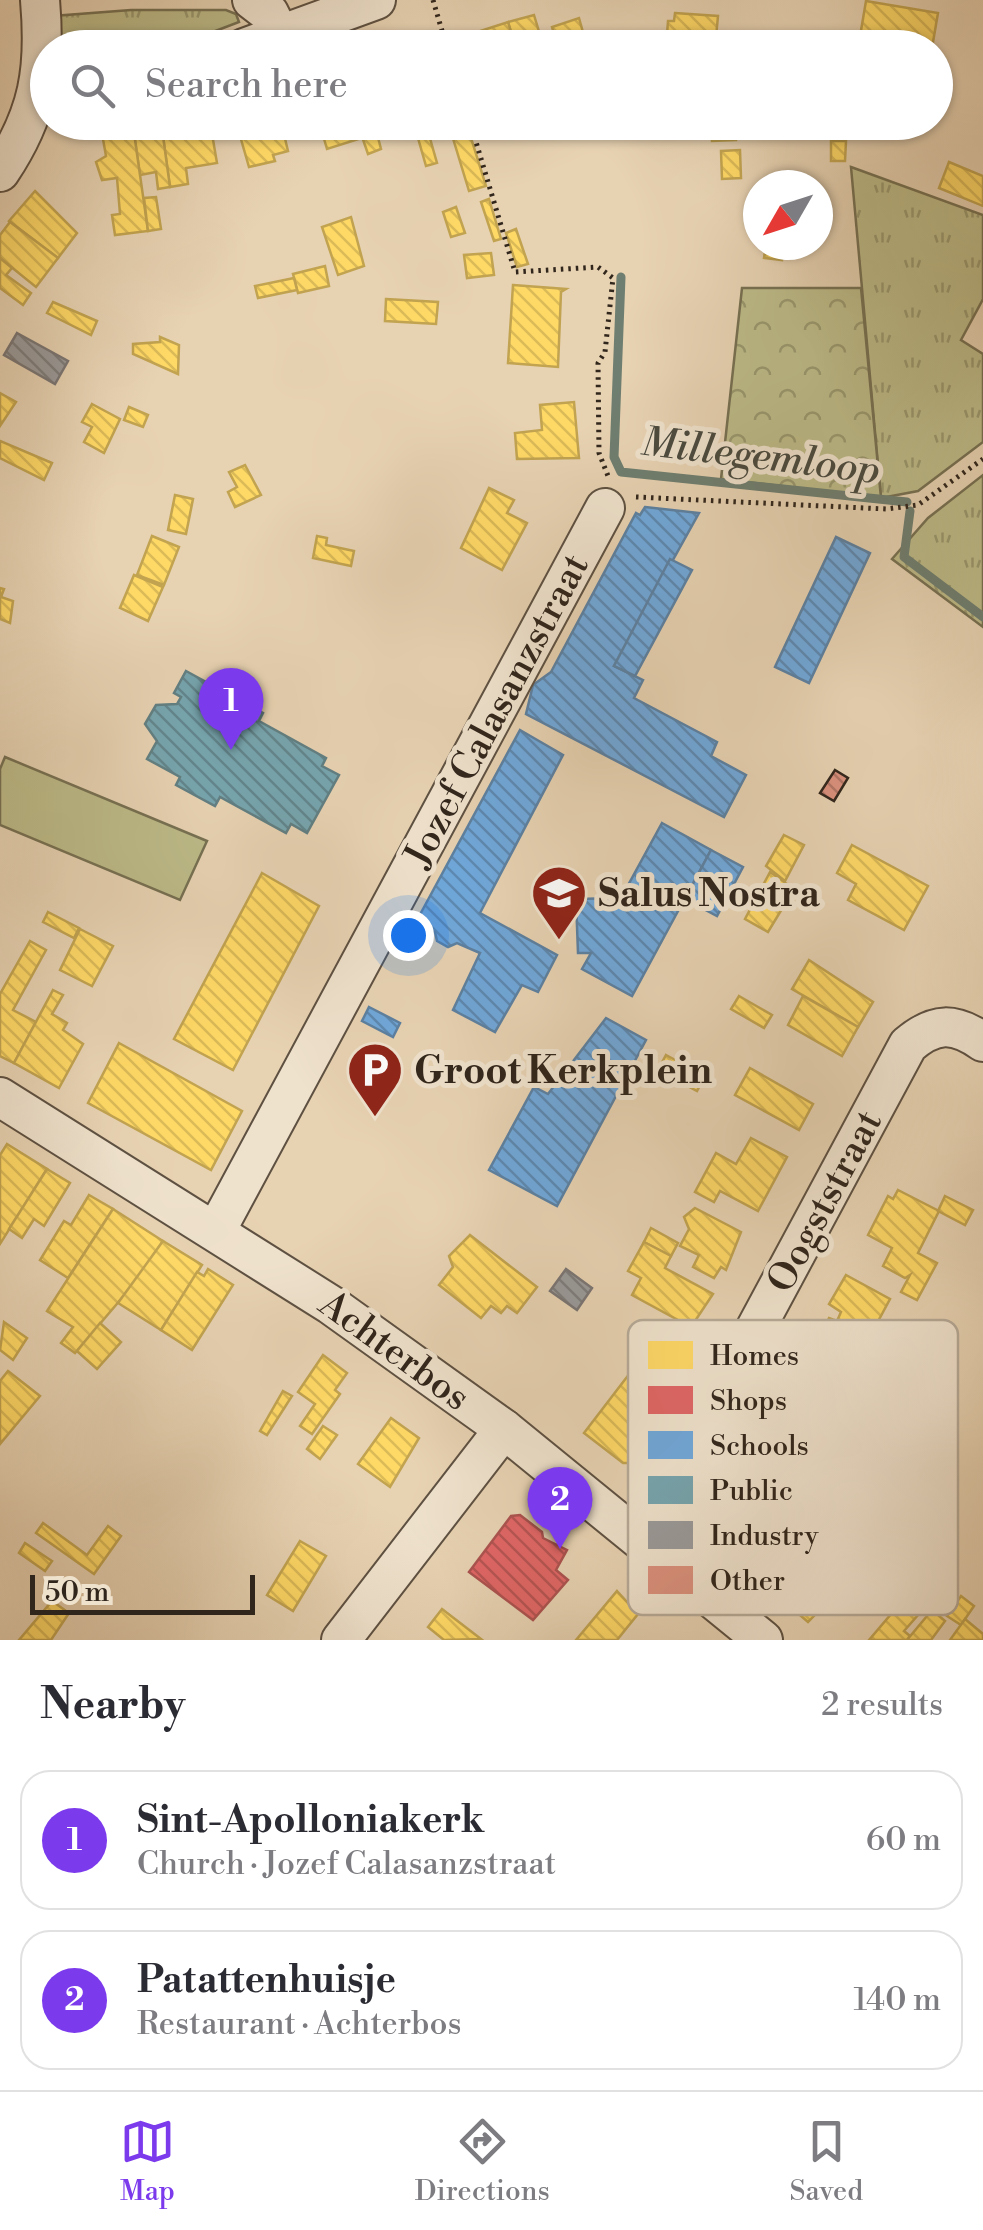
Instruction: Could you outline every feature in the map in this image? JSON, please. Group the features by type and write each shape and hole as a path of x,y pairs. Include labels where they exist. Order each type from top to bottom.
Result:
{"street":[{"path":"40,0 43,30"},
{"path":"252,0 269,13 278,30"},
{"path":"294,30 376,0"},
{"path":"0,104 30,98"},
{"path":"0,172 30,119"},
{"name":"Jozef Calasanzstraat","path":"217,1229 605,508"},
{"name":"Oogststraat","path":"760,1320 908,1044 926,1030 948,1025 983,1042"},
{"name":"Achterbos","path":"0,1097 217,1229 504,1429 628,1526"},
{"path":"341,1640 504,1429"},
{"name":"Achterbos","path":"734,1615 764,1640"}],"path":[{"path":"432,0 441,30"},
{"name":"Jozef Calasanzstraat","path":"475,140 515,272 598,267 613,278 605,352 598,362 599,453 610,479 605,508"},
{"name":"Jozef Calasanzstraat","path":"605,508 634,497 864,509 918,506 983,458"}],"green space":[{"path":"131,10 226,10 236,14 239,22 218,30 52,30 53,16"},
{"path":"851,167 983,215 983,299 961,340 983,354 983,442 918,491 881,498"},
{"path":"742,288 861,288 881,498 721,479"},
{"path":"983,475 983,627 892,559 928,518"},
{"path":"5,757 207,841 180,900 0,825 0,769"}],"building: Homes":[{"path":"866,1 938,13 935,30 861,30"},
{"path":"675,13 718,16 717,30 667,30 668,21 674,21"},
{"path":"534,15 539,30 510,30 508,22"},
{"path":"579,18 582,30 553,30 552,27"},
{"path":"508,22 510,30 483,30"},
{"path":"103,140 135,140 148,231 115,235 112,215 120,214 117,178 102,180 96,162 106,156"},
{"path":"135,140 164,140 170,187 158,189 156,172 140,175"},
{"path":"164,140 213,140 217,163 186,168 188,184 170,187"},
{"path":"241,140 285,140 288,151 273,155 275,161 249,167"},
{"path":"324,140 356,140 327,149"},
{"path":"363,140 379,140 381,149 368,154"},
{"path":"419,140 430,140 437,163 426,166"},
{"path":"453,140 472,140 486,186 469,191"},
{"path":"831,141 846,141 845,161 831,161"},
{"path":"740,150 741,178 722,179 721,151"},
{"path":"949,162 983,176 983,206 939,188"},
{"path":"35,191 77,233 58,258 9,221"},
{"path":"156,197 161,229 148,231 144,198"},
{"path":"489,199 501,239 494,241 481,202"},
{"path":"456,207 465,233 451,237 443,212"},
{"path":"351,217 364,266 338,275 322,227"},
{"path":"10,222 58,258 36,287 0,258 0,235"},
{"path":"516,229 528,264 517,267 506,233"},
{"path":"491,253 494,275 467,278 464,255"},
{"path":"0,258 12,268 6,275 31,293 23,305 0,288"},
{"path":"325,266 329,286 298,293 293,274"},
{"path":"294,278 297,290 258,298 255,286"},
{"path":"513,285 566,289 561,292 558,367 508,363"},
{"path":"386,299 438,302 436,324 385,321"},
{"path":"53,302 97,321 91,335 47,313"},
{"path":"160,337 179,345 178,374 133,354 133,344 160,342"},
{"path":"0,393 16,402 0,426"},
{"path":"574,402 579,458 517,459 515,433 542,430 540,405"},
{"path":"92,404 120,419 104,453 84,442 92,427 82,422"},
{"path":"129,407 148,415 143,427 124,420"},
{"path":"0,441 52,463 44,480 0,458"},
{"path":"245,465 261,495 235,507 228,492 237,487 229,472"},
{"path":"489,488 514,500 507,513 527,523 502,570 461,548"},
{"path":"175,495 193,499 186,534 168,530"},
{"path":"152,536 179,547 164,585 137,575"},
{"path":"317,536 327,538 326,545 354,551 351,566 313,558"},
{"path":"134,575 163,587 148,621 120,608"},
{"path":"0,588 4,589 1,597 13,601 10,623 0,619"},
{"path":"784,835 804,845 785,881 766,866"},
{"path":"852,845 928,886 904,930 848,900 856,884 837,873"},
{"path":"770,872 794,889 768,932 745,919"},
{"path":"262,873 319,906 233,1070 174,1039"},
{"path":"48,912 79,928 74,938 43,922"},
{"path":"80,929 113,946 92,986 60,970"},
{"path":"30,941 46,950 13,1010 36,1022 14,1063 0,1056 0,994"},
{"path":"809,960 873,1002 858,1027 792,989"},
{"path":"53,990 63,995 52,1014 67,1023 63,1030 83,1044 59,1088 14,1063"},
{"path":"739,996 772,1015 764,1028 731,1009"},
{"path":"803,996 858,1027 842,1056 788,1025"},
{"path":"119,1043 242,1111 211,1170 88,1103"},
{"path":"666,1055 705,1076 697,1091 658,1070"},
{"path":"750,1068 813,1104 799,1130 735,1095"},
{"path":"751,1138 787,1157 758,1211 720,1191 714,1202 695,1192 716,1153 736,1164"},
{"path":"7,1144 47,1169 0,1244 0,1155"},
{"path":"47,1169 70,1183 44,1226 34,1219 22,1238 9,1229"},
{"path":"898,1190 939,1211 918,1253 937,1263 917,1300 901,1292 910,1275 905,1278 883,1266 892,1248 868,1235 888,1196 893,1199"},
{"path":"89,1195 113,1209 68,1278 40,1260 64,1221 71,1225"},
{"path":"945,1196 973,1210 965,1225 938,1211"},
{"path":"695,1208 741,1232 726,1270 721,1267 714,1278 693,1267 699,1255 680,1246 689,1229 684,1217"},
{"path":"113,1209 163,1241 133,1285 75,1353 61,1343 73,1327 47,1311"},
{"path":"651,1228 678,1243 671,1256 644,1242"},
{"path":"470,1235 537,1287 517,1313 507,1306 501,1313 491,1306 481,1318 439,1285 453,1267 449,1256"},
{"path":"163,1241 202,1265 161,1330 118,1303"},
{"path":"644,1242 671,1256 665,1268 713,1294 696,1320 678,1320 632,1295 641,1278 628,1271"},
{"path":"208,1269 233,1285 192,1350 161,1330 197,1272 204,1276"},
{"path":"846,1275 890,1299 879,1320 837,1320 841,1312 829,1304"},
{"path":"4,1322 27,1338 13,1360 0,1350"},
{"path":"100,1323 121,1342 97,1369 77,1351"},
{"path":"323,1355 347,1373 335,1390 340,1394 312,1434 300,1426 315,1404 298,1392"},
{"path":"8,1371 40,1396 0,1444 0,1381"},
{"path":"628,1376 628,1463 584,1433"},
{"path":"283,1391 292,1396 267,1435 260,1431"},
{"path":"391,1418 419,1438 390,1487 358,1464"},
{"path":"323,1426 337,1435 320,1459 307,1449"},
{"path":"43,1523 87,1555 108,1526 121,1536 94,1574 36,1533"},
{"path":"300,1541 326,1556 293,1611 267,1595"},
{"path":"25,1543 52,1561 45,1571 19,1553"},
{"path":"617,1591 628,1603 628,1615 637,1615 617,1640 576,1640"},
{"path":"961,1596 974,1606 961,1625 947,1616 958,1615"},
{"path":"52,1601 69,1613 51,1640 19,1640"},
{"path":"442,1609 481,1639 444,1640 428,1627"},
{"path":"890,1615 918,1615 904,1631 910,1636 907,1640 869,1640"},
{"path":"928,1615 938,1615 945,1621 931,1640 907,1640"},
{"path":"965,1619 983,1634 983,1640 950,1640"}],"building: Shops":[{"path":"520,1515 542,1532 543,1538 567,1550 556,1570 568,1580 533,1620 469,1572 511,1516"}],"building: Schools":[{"path":"645,507 699,513 614,666 643,680 634,698 717,742 711,756 746,775 724,817 526,714 533,685 551,672 636,513 640,515"},
{"path":"836,537 870,553 809,683 775,667"},
{"path":"670,559 692,570 635,676 614,666"},
{"path":"520,730 563,755 480,913 557,955 538,992 522,985 495,1032 453,1010 480,953 457,943 448,947 437,941 435,932 416,922"},
{"path":"662,823 711,850 632,996 582,969 591,953 578,953 576,899 621,898"},
{"path":"711,850 743,867 717,916 685,899"},
{"path":"369,1007 400,1023 393,1037 362,1021"},
{"path":"606,1018 646,1040 557,1206 489,1170 534,1087 548,1094"}],"building: Public":[{"path":"186,671 263,713 259,721 326,758 322,766 339,775 307,833 291,824 286,833 220,797 215,806 176,785 180,777 147,759 157,741 145,724 156,705 177,704 181,697 174,693"}],"building: Industry":[{"path":"17,333 68,361 55,384 4,355"},
{"path":"566,1269 592,1288 577,1310 550,1291"}],"building: Other":[{"path":"835,770 848,778 834,801 820,793"}],"waterway":[{"name":"Millegemloop","path":"621,277 614,457 621,472 907,502"},
{"name":"Millegemloop","path":"910,511 904,557 983,617"}],"place":[{"name":"Sint-Apolloniakerk","path":"231,750"},
{"name":"Salus Nostra","path":"559,942"},
{"name":"Groot Kerkplein","path":"375,1119"},
{"name":"Patattenhuisje","path":"560,1549"}]}
